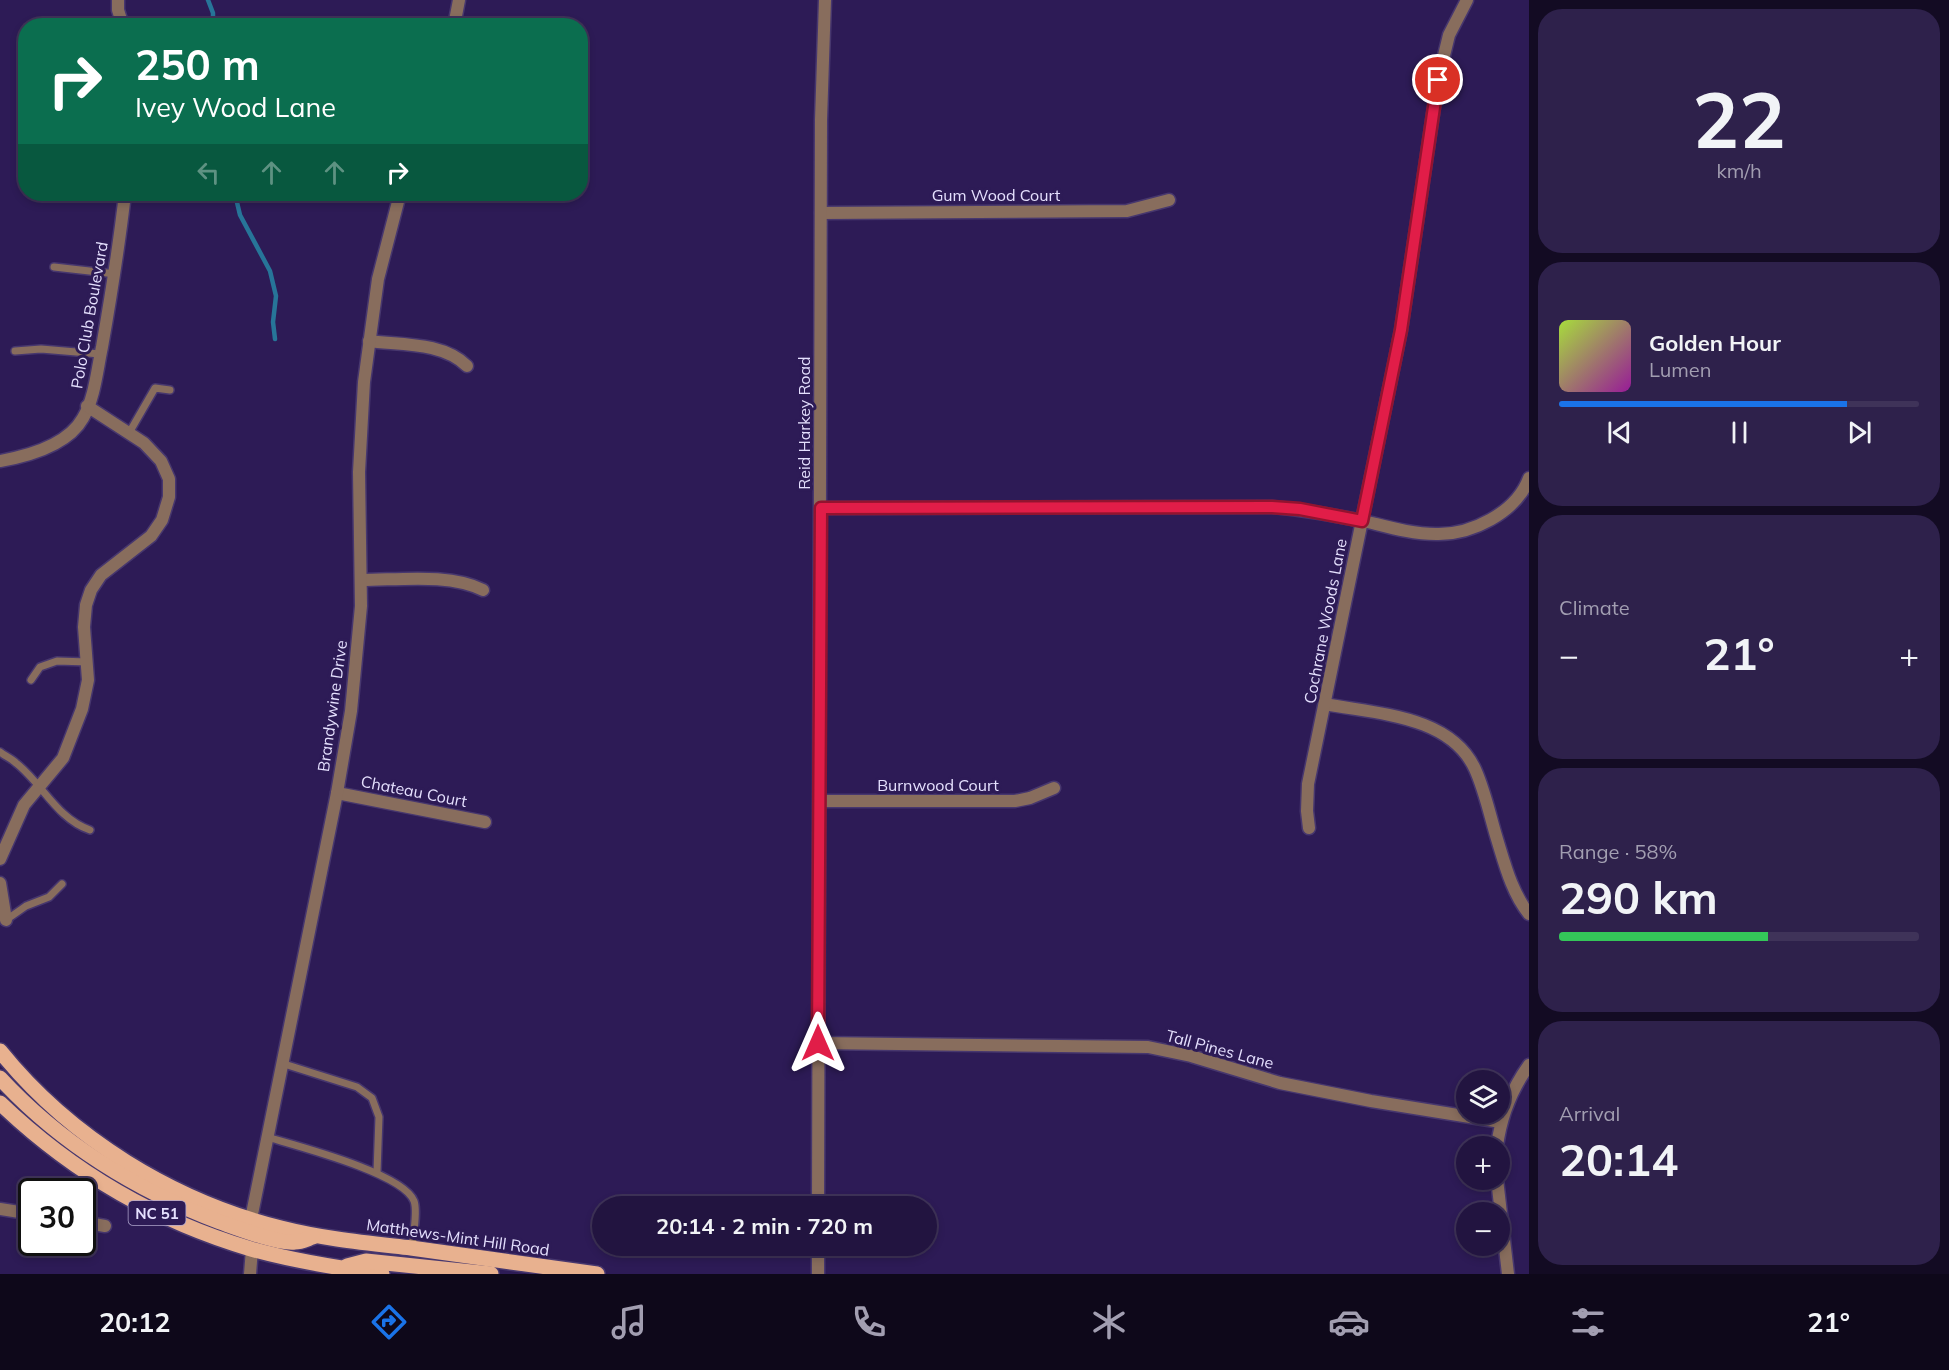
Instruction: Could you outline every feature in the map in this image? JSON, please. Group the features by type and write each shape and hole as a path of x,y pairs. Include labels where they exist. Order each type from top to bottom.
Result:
{"main road":[{"name":"NC 51","path":"0,1051 22,1077 49,1102 110,1150 178,1191 250,1219 315,1236"},
{"path":"0,1078 27,1106 73,1143 118,1174 155,1194 232,1227 272,1238 294,1242 315,1236"},
{"name":"NC 51","path":"0,1103 71,1163 130,1200 198,1231 252,1249 381,1274"},
{"name":"Matthews-Mint Hill Road","path":"315,1236 597,1274"},
{"path":"341,1268 366,1261 491,1274"}],"street":[{"path":"118,0 120,18"},
{"path":"456,18 459,0"},
{"name":"Reid Harkey Road","path":"818,1196 821,120 825,0"},
{"name":"Cochrane Woods Lane","path":"1309,828 1308,784 1401,330 1438,80 1449,35 1467,0"},
{"name":"Gum Wood Court","path":"821,213 1127,211 1169,200"},
{"name":"Polo Club Boulevard","path":"0,460 47,447 68,435 83,419 95,385 116,274 124,201"},
{"name":"Brandywine Drive","path":"250,1219 337,792 351,711 362,580 360,436 369,341 378,279 398,201"},
{"path":"369,341 436,349 458,357 467,366"},
{"path":"0,859 24,805 63,758 74,735 88,680 84,627 86,605 91,590 101,575 151,536 162,520 169,497 169,479 161,461 144,442 87,406"},
{"path":"821,508 1272,507 1300,509 1436,534 1457,532 1478,526 1497,516 1513,501 1529,478"},
{"path":"362,580 454,581 471,584 483,590"},
{"path":"1325,704 1418,722 1435,729 1464,750 1480,783 1508,875 1529,914"},
{"name":"Burnwood Court","path":"819,801 1015,801 1030,798 1054,788"},
{"name":"Chateau Court","path":"337,792 485,822"},
{"path":"0,883 6,920"},
{"name":"Tall Pines Lane","path":"818,1043 1148,1047 1201,1058 1280,1083 1456,1115"},
{"path":"1510,1098 1517,1081 1529,1065"},
{"path":"1498,1190 1508,1274"},
{"path":"0,1209 18,1212"},
{"path":"96,1224 105,1226"},
{"path":"250,1274 252,1249"},
{"path":"818,1256 818,1274"}],"lane":[{"path":"54,267 116,274"},
{"path":"15,351 41,349 100,354"},
{"path":"129,433 154,387 170,390"},
{"path":"32,680 40,667 57,661 88,662"},
{"path":"0,752 16,762 69,819 90,830"},
{"path":"6,920 26,906 49,897 62,884"},
{"path":"281,1064 357,1087 372,1098 379,1117 376,1172"},
{"path":"267,1137 376,1172 411,1195 416,1204 412,1248"}],"waterway":[{"path":"208,0 213,18"},
{"path":"237,201 240,215 270,271 276,296 273,322 275,339"}],"route":[{"path":"818,1043 821,508 1241,506 1300,509 1362,521 1401,330 1438,80"}]}
